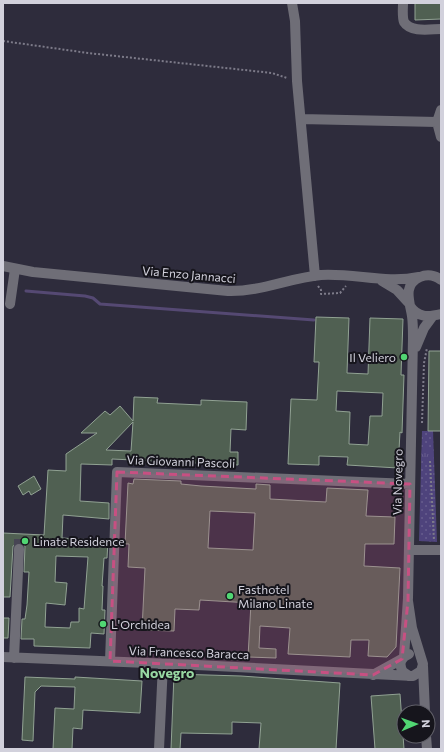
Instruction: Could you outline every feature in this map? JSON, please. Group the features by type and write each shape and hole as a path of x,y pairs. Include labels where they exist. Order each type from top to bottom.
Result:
{"street":[{"path":"292,3 295,21 298,81 315,276"},
{"path":"403,3 404,21 407,26 418,29 441,29"},
{"path":"441,110 437,122 441,137"},
{"path":"301,119 437,122"},
{"name":"Via Enzo Jannacci","path":"3,266 15,269 228,291 259,289 296,279 315,276 347,275 378,280 419,277"},
{"path":"10,304 15,269"},
{"path":"419,277 432,276 441,280"},
{"name":"Via Novegro","path":"403,658 408,601 413,363 413,332 409,304 409,288 419,277"},
{"path":"378,280 394,288 409,304"},
{"name":"Via Novegro","path":"409,304 420,315 438,314"},
{"name":"Via Novegro","path":"413,363 420,337 438,314"},
{"name":"Via Giovanni Pascoli","path":"110,661 117,472 410,484"},
{"path":"14,658 19,549"},
{"path":"409,550 438,550"},
{"name":"Via Novegro","path":"408,601 412,628 422,662 425,704"},
{"path":"373,675 403,658 414,654 422,662 420,673 410,676 401,669 403,658"},
{"name":"Via Francesco Baracca","path":"3,657 410,676"},
{"path":"159,749 163,664"},
{"name":"Via Novegro","path":"410,676 419,689 423,704"}],"path":[{"path":"3,41 88,53 272,73 298,81"},
{"path":"422,424 424,363 428,344"},
{"path":"430,461 438,550"}],"highlighted area":[{"path":"117,472 410,484 408,601 402,659 373,675 110,661"}],"green space":[{"path":"422,431 433,431 437,542 419,541"},
{"path":"422,448 433,448 434,461 421,461"}],"building":[{"path":"415,3 441,3 441,19 415,20"},
{"path":"316,317 349,318 347,373 368,374 370,318 403,319 401,375 404,375 402,433 400,432 398,468 347,465 348,457 319,456 319,465 288,464 291,399 317,400 319,362 314,362","holes":["337,391 383,393 382,416 370,416 368,445 349,444 350,412 336,411"]},
{"path":"429,351 441,351 441,431 428,431"},
{"path":"134,397 158,398 157,403 201,405 201,400 247,402 246,430 231,429 230,452 238,452 238,465 112,459 112,465 81,464 80,501 109,503 109,519 63,515 62,538 108,541 107,558 104,558 102,586 102,610 105,610 104,634 91,633 90,648 34,646 34,639 21,639 22,619 25,619 27,605 29,572 24,572 25,546 19,543 13,546 10,597 3,597 3,533 44,535 48,470 66,471 66,454 97,433 81,433 105,411 110,415 120,406 133,421","holes":["133,422 131,451 106,450","56,556 88,557 84,609 79,608 79,622 71,622 70,628 45,627 46,603 65,605 67,583 55,582"]},
{"path":"34,476 41,489 31,495 29,491 23,495 18,486"},
{"path":"134,479 181,481 181,484 256,489 256,484 270,485 270,499 326,502 327,488 368,490 366,516 395,517 394,544 365,544 364,566 400,568 396,647 387,657 368,656 369,640 351,640 350,657 288,654 290,628 260,626 259,648 276,649 276,658 248,657 251,603 200,600 199,610 175,609 174,631 142,630 145,568 128,567 129,544 125,544 128,483 133,484","holes":["210,511 255,513 253,550 208,548"]},
{"path":"3,618 9,618 8,638 3,638"},
{"path":"174,674 241,676 340,683 336,749 259,749 261,723 232,722 232,734 181,733 180,749 171,749"},
{"path":"25,677 75,679 75,677 142,681 140,713 83,710 82,729 73,728 72,749 53,749 55,708 74,709 75,687 41,686 35,692 33,741 22,740"},
{"path":"400,694 401,704 396,704 396,744 404,744 404,749 375,749 371,696"}],"waterway":[{"path":"26,291 85,296 93,298 100,304 314,320"}],"tunnel":[{"path":"19,534 19,549"}],"place":[{"name":"Il Veliero","path":"404,357"},
{"name":"Linate Residence","path":"25,541"},
{"name":"Fasthotel Milano Linate","path":"230,596"},
{"name":"L'Orchidea","path":"103,624"}],"district":[{"name":"Novegro","path":"167,672"}]}
